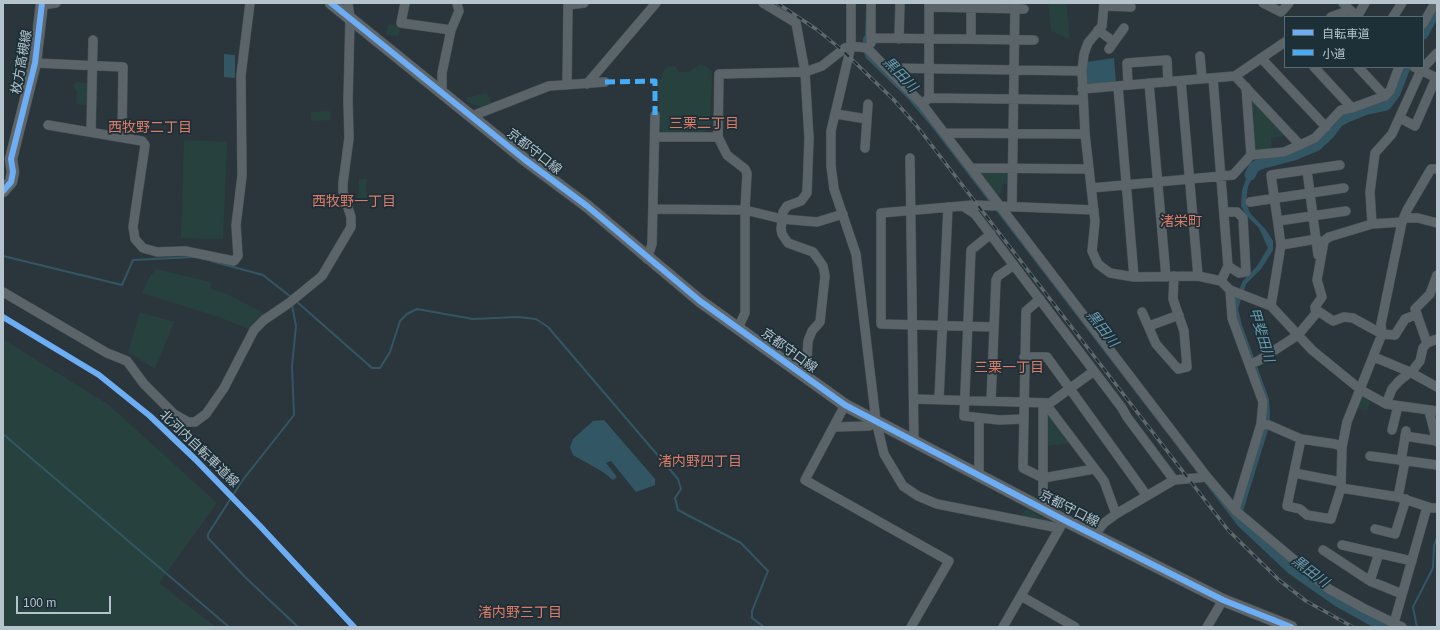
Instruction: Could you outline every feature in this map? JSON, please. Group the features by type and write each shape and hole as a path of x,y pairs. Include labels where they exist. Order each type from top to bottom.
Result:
{"main road":[{"name":"京都守口線","path":"331,3 587,206 647,259 700,301 806,378 846,405 1043,508 1062,524 1095,534 1222,600 1291,627"},
{"name":"枚方高槻線","path":"3,191 11,182 13,172 11,159 35,63 42,4"}],"street":[{"path":"42,4 56,3"},
{"path":"48,125 142,141 145,145 133,227 135,239 143,248 157,252 185,251 234,261 238,256 236,224 242,176 241,74 250,3"},
{"path":"3,292 107,353 127,361 144,384 174,414 188,422 195,422 206,414 224,388 254,330 264,320 322,276 351,227 351,217 343,192 344,164 349,143 348,101 350,18 348,3"},
{"path":"404,3 401,23 451,30"},
{"path":"442,91 442,73 451,30 459,11 458,4 448,3"},
{"path":"567,84 568,5 584,3"},
{"path":"587,84 656,3"},
{"path":"763,3 796,23 805,72 809,138 807,193 801,201 787,206 782,219 782,234 788,243 813,252 824,266 825,276 820,322 812,331 808,341 806,378"},
{"path":"851,3 851,46 830,137 831,166 834,189 856,254 876,421 886,459 900,481 914,494 937,504 1016,521 1062,524 1004,627"},
{"path":"867,48 871,38 871,3"},
{"path":"899,38 900,3"},
{"path":"1263,3 1281,12 1287,4"},
{"path":"1342,3 1354,15"},
{"path":"1342,16 1354,15 1365,3"},
{"path":"1394,16 1402,3"},
{"path":"1424,22 1435,3"},
{"path":"1131,7 1104,4 1102,26 1088,44 1084,54 1082,89 1085,134 1095,220 1092,251 1098,264 1110,273 1134,277 1198,276 1221,281 1237,292 1271,306 1312,350 1361,390 1386,404 1434,409 1437,442 1405,433 1402,498 1395,534 1375,529"},
{"path":"926,101 929,68 929,5 1018,7 1014,40 1012,206"},
{"path":"971,5 971,39"},
{"path":"1098,30 1112,46 1124,28"},
{"path":"871,38 1034,40"},
{"path":"91,132 93,40"},
{"path":"1082,89 1235,76 1284,43"},
{"path":"738,328 745,313 745,210 747,173 745,168 727,155 718,137 719,74 805,72 822,66 845,48 851,46 867,48 926,101 946,133 972,168 995,205 1203,477 1239,512 1329,589 1364,609 1398,625 1402,594 1427,507"},
{"path":"1424,64 1437,53"},
{"path":"1200,56 1202,79"},
{"path":"1261,58 1326,127"},
{"path":"1128,85 1127,63 1167,60 1168,82"},
{"path":"35,63 123,67 122,137"},
{"path":"888,68 1082,71"},
{"path":"1315,68 1352,108"},
{"path":"1359,68 1385,96"},
{"path":"1092,188 1233,175 1251,155 1284,152 1300,146 1316,138 1341,110 1352,108 1385,96 1390,91 1399,68"},
{"path":"1372,224 1370,192 1375,153 1392,134 1400,118 1418,69 1436,78 1415,126 1400,118"},
{"path":"1235,76 1300,146"},
{"path":"1213,78 1228,266 1221,281"},
{"path":"1181,81 1198,276"},
{"path":"472,116 543,88 567,84 605,82"},
{"path":"1142,312 1156,344 1178,368 1187,367 1184,331 1172,299 1158,183 1149,83"},
{"path":"1118,86 1134,277"},
{"path":"1246,87 1251,155"},
{"path":"926,101 1013,99 1083,100"},
{"path":"865,148 868,104"},
{"path":"836,114 867,119"},
{"path":"647,259 652,244 655,116"},
{"path":"946,133 1085,134"},
{"path":"655,137 718,137"},
{"path":"910,158 912,211 914,440"},
{"path":"1271,306 1281,244 1271,175 1340,165"},
{"path":"972,168 1089,169"},
{"path":"1301,439 1287,506 1300,508 1307,514 1330,519 1341,485 1342,446 1347,422 1382,334 1381,324 1403,220 1431,168 1437,169"},
{"path":"1306,170 1314,216 1319,264"},
{"path":"1250,202 1344,188"},
{"path":"994,327 881,324 881,213 948,207 995,205 1094,210"},
{"path":"963,206 975,214 1094,371 1174,480"},
{"path":"939,399 948,207"},
{"path":"653,209 745,210 782,219 817,222 843,214"},
{"path":"1278,221 1346,211"},
{"path":"1224,212 1237,212 1243,218 1246,272 1239,273 1228,266"},
{"path":"1316,314 1316,307 1322,297 1317,280 1319,264 1324,241 1329,237 1372,224 1418,218 1437,223"},
{"path":"990,234 971,250 964,416 999,420 1023,419"},
{"path":"1281,244 1317,238"},
{"path":"991,401 996,280 998,276 1014,265"},
{"path":"1427,343 1415,309 1430,294 1437,275"},
{"path":"1237,292 1232,318 1263,402 1264,424 1239,512"},
{"path":"1040,300 1026,311 1023,402 1023,468 1043,478 1094,469"},
{"path":"1249,364 1258,361 1298,334 1318,311 1333,321 1344,317 1353,318 1382,334 1395,335 1406,319 1417,314"},
{"path":"1149,326 1179,315"},
{"path":"1386,404 1396,385 1420,360 1423,348 1427,343 1437,339"},
{"path":"1024,357 1047,357 1147,496"},
{"path":"1374,357 1410,372 1437,387"},
{"path":"914,400 939,399 1050,403 1094,371"},
{"path":"1045,403 1104,481 1116,514"},
{"path":"1043,508 1043,408 1045,403"},
{"path":"846,405 805,480 948,561 911,627"},
{"path":"1392,430 1398,406"},
{"path":"979,418 979,474"},
{"path":"834,427 869,426 876,421"},
{"path":"1264,424 1301,439 1342,446"},
{"path":"1370,456 1437,465"},
{"path":"1294,473 1402,498 1427,507 1437,508"},
{"path":"1095,534 1104,523 1116,514 1174,480 1203,477"},
{"path":"1342,545 1412,560"},
{"path":"1323,550 1370,581 1402,594"},
{"path":"1370,581 1378,553"},
{"path":"1021,596 1075,627"},
{"path":"1207,627 1222,600"}],"green space":[{"path":"1048,3 1066,3 1070,36 1069,39 1051,31"},
{"path":"388,24 400,26 399,36 386,35"},
{"path":"699,65 705,66 712,71 710,126 704,132 663,133 659,130 658,80 661,79 664,70 668,67 675,66 679,72 689,72"},
{"path":"77,82 88,83 87,105 76,104 77,91 73,86"},
{"path":"487,93 491,103 481,107 467,102 466,98"},
{"path":"1251,98 1285,136 1271,138 1272,151 1252,153"},
{"path":"330,111 331,120 311,121 311,112"},
{"path":"184,140 227,142 223,239 181,238"},
{"path":"981,171 1009,171 1009,184 1002,184 1002,194 996,194 981,175"},
{"path":"359,179 367,179 366,190 368,197 358,203"},
{"path":"156,269 211,282 210,289 225,293 266,314 251,330 219,317 142,293 147,281"},
{"path":"140,312 174,322 155,369 128,352"},
{"path":"3,339 109,405 217,503 159,583 216,627 3,627"},
{"path":"1362,392 1371,399 1367,411 1356,408"},
{"path":"1051,415 1072,443 1047,446 1046,416"},
{"path":"1026,509 1051,521 1050,524 1023,521 1023,513"}],"water":[{"path":"867,32 867,45 924,112 1238,518 1264,420 1235,320 1234,301 1243,281 1257,266 1268,248 1259,228 1246,215 1241,206 1242,190 1249,171 1253,166 1261,161 1248,186 1246,203 1250,213 1266,230 1273,241 1273,250 1261,269 1246,284 1238,309 1242,325 1269,399 1270,413 1269,427 1243,511 1270,545 1304,574 1323,588 1394,627 1373,627 1335,606 1288,573 1238,526 931,126 908,99 866,58 863,51 863,38"},
{"path":"224,54 235,55 235,78 224,77"},
{"path":"1114,58 1116,83 1086,84 1087,62"},
{"path":"604,420 655,479 655,485 636,492 611,461 606,463 617,477 613,480 603,472 573,455 570,447 573,439 593,421"}],"waterway":[{"name":"黒田川","path":"866,36 867,6"},
{"name":"甲斐田川","path":"1424,32 1437,8"},
{"name":"甲斐田川","path":"1250,175 1254,167 1260,164 1294,155 1316,146 1329,134 1338,122 1347,117 1367,109 1386,105 1395,93 1405,68"},
{"path":"3,256 122,285 133,260 193,257"},
{"path":"211,261 263,275 291,297"},
{"path":"296,301 372,368 380,368 390,352 400,321 407,314 417,309 473,319 518,317 536,319 548,327 678,479 681,489 675,498 678,510 741,543 768,571 752,611 752,618 764,627"},
{"path":"292,305 296,326 292,366 294,415 242,481 208,534 208,538 245,577 298,627"},
{"path":"3,434 229,627"},
{"path":"1417,627 1413,607 1433,568 1434,546 1437,537"}],"railway":[{"path":"777,3 816,29 842,50 893,99 916,125 1228,530 1279,580 1306,601 1353,627"}],"marked path":[{"path":"605,82 655,81 655,115"}],"cycle path":[{"path":"3,191 11,182 13,172 11,159 35,63 42,3"},
{"path":"331,3 524,159 587,206 700,301 845,405 1064,520 1223,600 1291,627"},
{"name":"北河内自転車道線","path":"3,317 99,375 150,416 195,459 260,526 354,627"}],"district":[{"name":"三栗二丁目","path":"704,124"},
{"name":"西牧野二丁目","path":"150,128"},
{"name":"西牧野一丁目","path":"354,202"},
{"name":"渚栄町","path":"1181,222"},
{"name":"三栗一丁目","path":"1009,368"},
{"name":"渚内野四丁目","path":"700,462"},
{"name":"渚内野三丁目","path":"520,613"}]}
